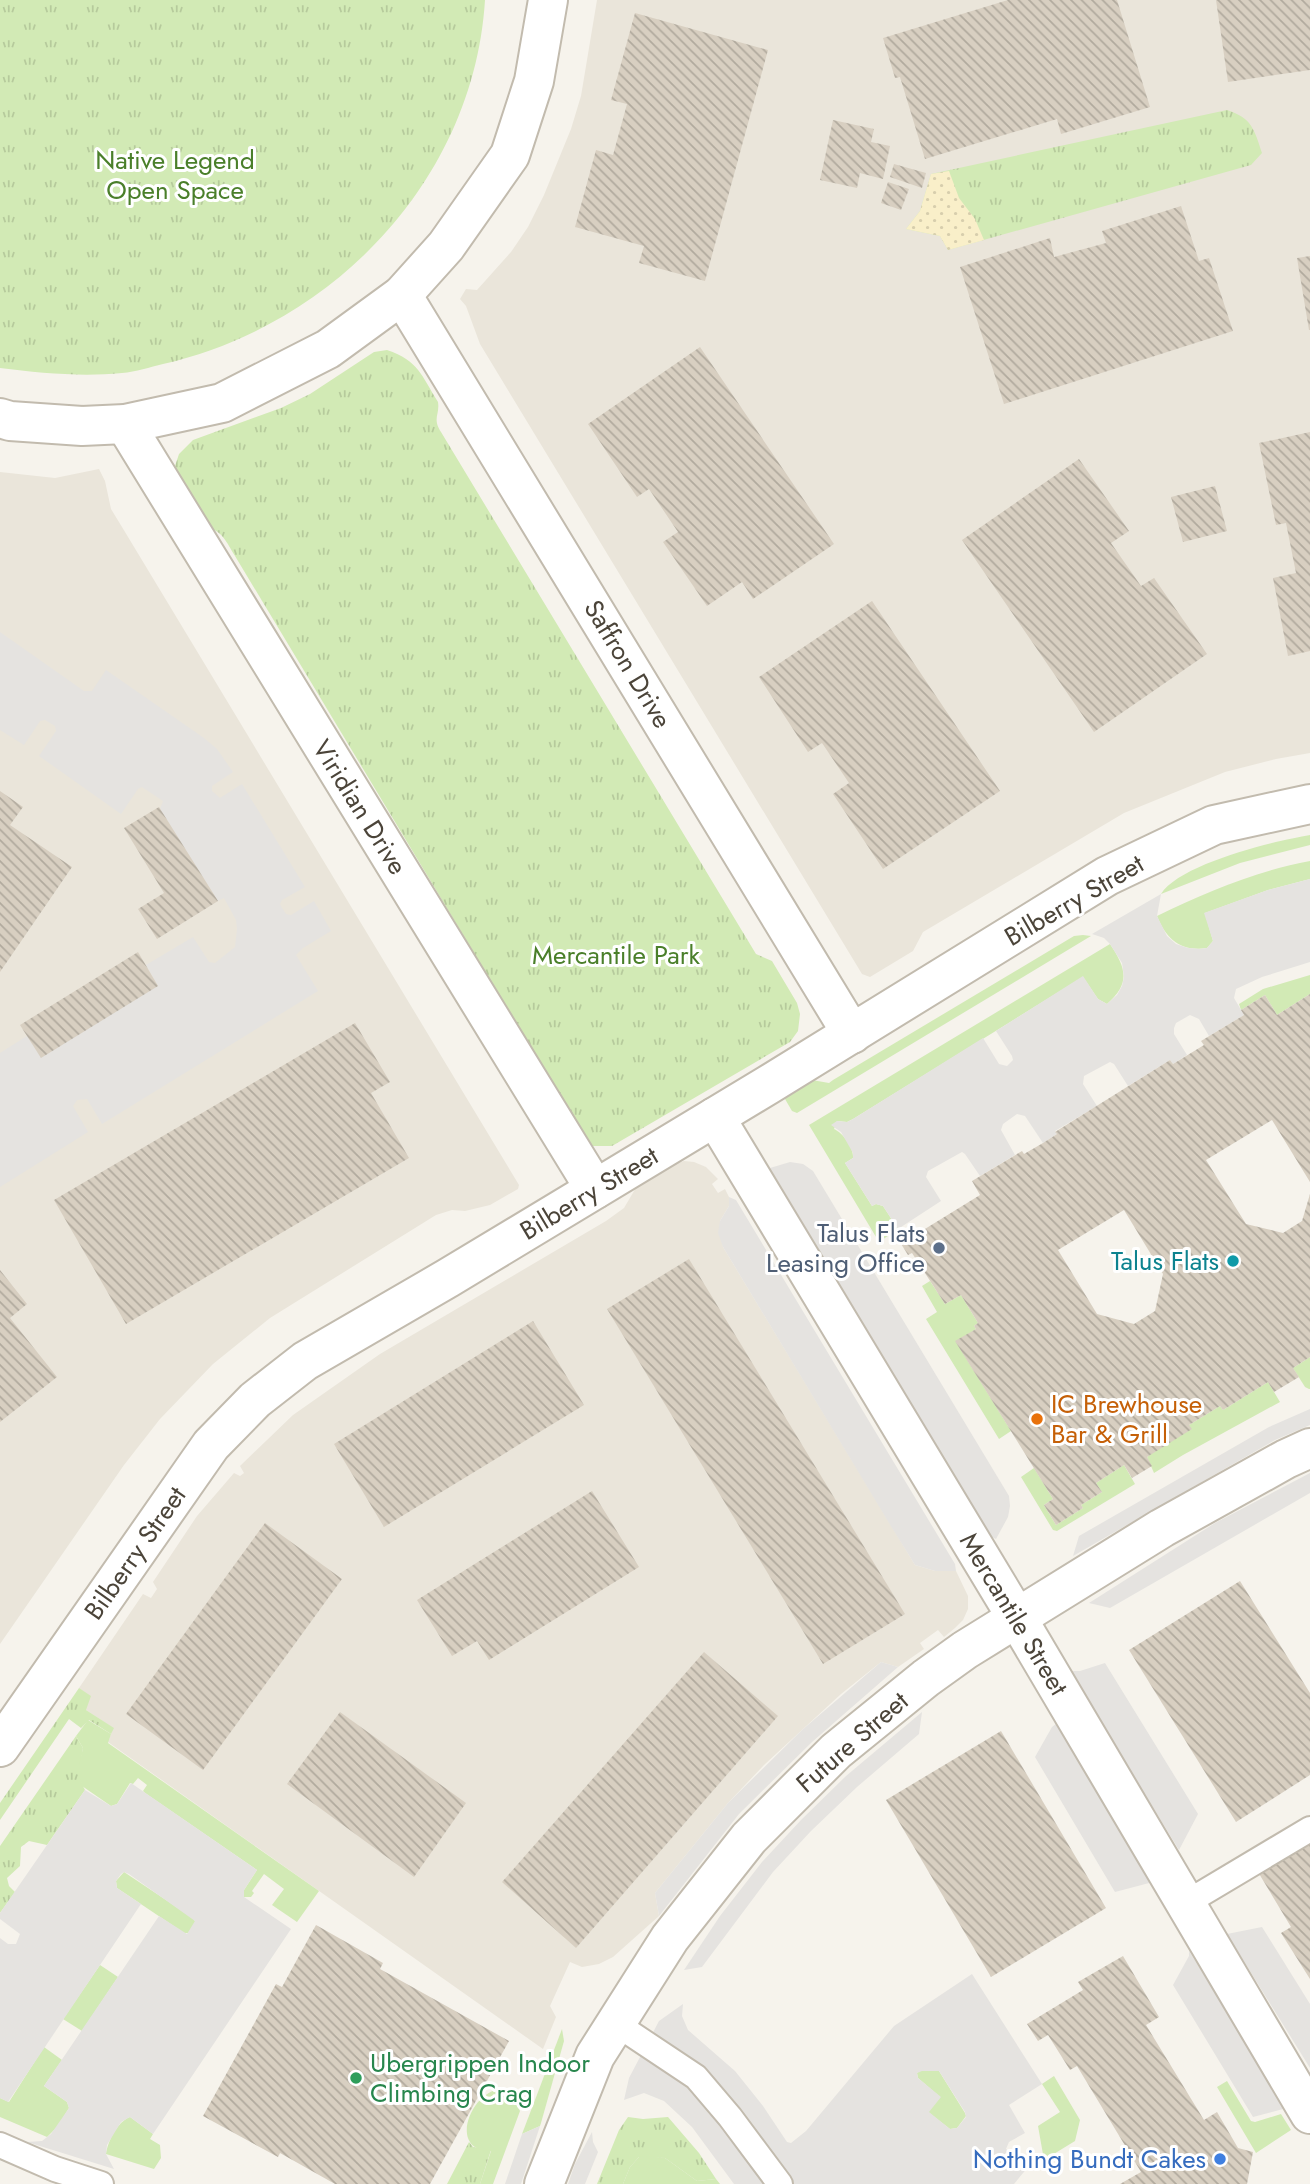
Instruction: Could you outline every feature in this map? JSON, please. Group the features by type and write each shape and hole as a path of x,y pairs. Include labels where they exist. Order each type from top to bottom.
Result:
{"street":[{"path":"0,418 82,426 125,424 222,403 328,349 402,295 446,246 510,155 534,81 548,0"},
{"name":"Saffron Drive","path":"402,295 852,1034"},
{"name":"Viridian Drive","path":"125,424 595,1189"},
{"name":"Bilberry Street","path":"0,1747 211,1445 255,1400 305,1361 715,1117 1107,876 1214,825 1310,804"},
{"name":"Mercantile Street","path":"715,1117 1017,1618 1310,2114"},
{"name":"Future Street","path":"544,2184 595,2056 670,1938 749,1838 836,1751 926,1678 1017,1618 1162,1528 1310,1448"}],"lane":[{"path":"1186,1903 1310,1829"},
{"path":"615,2023 696,2077 780,2184"},
{"path":"0,2145 55,2169 101,2184"}],"shaded area":[{"path":"597,0 1310,0 1310,753 1225,772 1124,813 923,932 913,951 870,977 862,974 480,344 466,306 460,299 466,289 477,290 511,252 528,227 544,195 571,129 581,96"},
{"path":"99,469 105,481 111,509 519,1185 518,1189 490,1205 436,1215 270,1318 213,1364 160,1419 124,1465 0,1644 0,472 55,478"},
{"path":"0,632 84,691 92,691 106,670 217,749 233,772 212,786 212,791 220,798 242,784 305,887 282,900 282,908 286,914 291,915 314,901 331,931 296,955 318,991 102,1124 87,1099 77,1100 73,1106 88,1132 0,1187 0,1053 27,1036 158,986 146,965 193,937 209,962 215,963 235,947 237,929 236,920 224,898 218,901 160,809 163,801 142,787 121,814 39,756 56,731 55,726 45,720 40,721 24,745 0,730"},
{"path":"1310,879 1310,962 1262,977 1236,989 1234,998 1244,1015 1209,1036 1199,1019 1190,1015 1176,1023 1174,1034 1187,1055 1173,1064 1170,1060 1128,1086 1110,1062 1084,1076 1083,1084 1097,1106 1055,1131 1057,1134 1043,1143 1025,1116 1017,1114 1003,1124 1001,1130 1015,1155 980,1176 962,1152 928,1171 926,1177 941,1201 898,1229 883,1206 872,1206 845,1163 853,1158 853,1153 841,1132 831,1125 837,1121 847,1122 853,1119 983,1038 999,1064 1007,1066 1013,1060 1012,1056 996,1031 1083,976 1098,999 1107,1004 1122,986 1122,963 1104,938 1092,934 1161,894 1157,916 1167,936 1176,944 1200,949 1207,948 1213,941 1204,913 1268,890"},
{"path":"684,1161 706,1167 718,1179 712,1184 718,1193 725,1189 729,1206 720,1221 723,1247 915,1565 935,1571 956,1571 968,1596 968,1609 955,1628 944,1637 938,1630 920,1643 924,1649 898,1667 881,1662 841,1694 764,1765 728,1803 655,1893 659,1916 613,1957 599,1964 582,1967 570,1962 550,2006 556,2017 543,2049 108,1742 113,1728 86,1710 79,1688 143,1594 151,1598 157,1589 153,1582 197,1516 234,1473 240,1476 244,1473 240,1466 293,1415 380,1354 606,1221 624,1208 637,1186 669,1166"},
{"path":"790,1162 803,1164 813,1171 1009,1496 1008,1517 996,1539 992,1537 770,1168"},
{"path":"729,1197 736,1200 955,1564 956,1571 935,1571 915,1565 889,1523 723,1247 718,1233 720,1221 729,1206"},
{"path":"1310,1409 1310,1425 1275,1440 1073,1556 1079,1536 1269,1427"},
{"path":"1310,1473 1310,1493 1110,1608 1089,1603 1215,1523"},
{"path":"881,1662 898,1667 812,1742 739,1814 659,1916 655,1893 728,1803 802,1730"},
{"path":"1105,1663 1198,1814 1179,1850 1070,1671 1080,1671"},
{"path":"922,1712 919,1734 811,1831 773,1872 702,1967 684,1970 720,1916 762,1862 846,1776"},
{"path":"1056,1724 1153,1882 1115,1892 1035,1757"},
{"path":"131,1783 257,1870 244,1890 244,1897 291,1929 153,2134 130,2117 121,2122 107,2145 106,2154 114,2169 27,2142 42,2141 51,2134 69,2108 67,2102 44,2086 159,1916 187,1934 195,1921 129,1874 121,1874 116,1881 117,1888 141,1904 8,2102 0,2098 0,1938 8,1944 16,1944 20,1934 0,1919 0,1913 85,1790 111,1806 117,1804"},
{"path":"1262,1927 1310,2004 1310,2068 1227,1934"},
{"path":"1189,1951 1287,2108 1253,2117 1173,1985 1189,1956"},
{"path":"972,1974 1042,2084 1009,2105 1025,2133 1009,2142 1006,2149 1028,2167 1014,2184 734,2184 692,2127 664,2101 644,2093 624,2100 629,2078 659,2021 683,2004 682,2016 688,2030 735,2071 787,2142 791,2143 806,2131 894,2026","holes":["922,2071 939,2071 965,2112 966,2117 957,2128 950,2129 929,2112 941,2097 918,2078 917,2073"]},
{"path":"541,2123 521,2184 505,2184 522,2134"},
{"path":"592,2132 598,2152 585,2184 568,2184 575,2164"}],"green space":[{"name":"Native Legend Open Space","path":"0,0 485,0 475,65 454,127 423,184 384,234 337,279 284,316 225,345 138,371 91,375 0,368"},
{"path":"1227,110 1242,117 1254,131 1262,153 1251,165 948,250 940,236 906,229 920,211 931,174"},
{"name":"Mercantile Park","path":"387,350 413,364 423,377 438,402 438,427 756,954 772,961 797,1003 800,1014 798,1031 790,1042 612,1146 590,1146 229,546 220,534 206,527 176,475 175,466 179,454 193,440 281,408 310,394 374,352"},
{"path":"1310,835 1310,845 1240,863 1161,894 1171,883 1207,864 1252,848"},
{"path":"1310,861 1310,879 1268,890 1205,913 1213,941 1207,948 1182,946 1165,931 1157,916 1232,883 1270,870"},
{"path":"1074,936 1091,936 797,1113 792,1111 785,1099 784,1097 812,1080 829,1083"},
{"path":"1110,944 1120,961 1124,975 1120,989 1107,1004 1098,999 1083,977 853,1119 847,1122 837,1121 834,1129 847,1141 853,1154 853,1158 845,1163 872,1206 883,1206 898,1229 879,1242 809,1125"},
{"path":"1310,975 1310,994 1277,1015 1265,995 1241,1010 1239,1004 1263,989"},
{"path":"930,1281 945,1304 961,1295 978,1323 974,1326 976,1329 956,1342 1011,1431 999,1439 926,1319 937,1312 922,1286"},
{"path":"1310,1357 1310,1389 1309,1389 1293,1368"},
{"path":"1268,1382 1280,1402 1154,1473 1147,1457 1189,1425 1220,1406 1223,1410"},
{"path":"1124,1465 1135,1484 1057,1531 1053,1530 1021,1477 1034,1468 1053,1499 1044,1505 1056,1525 1102,1492 1096,1483"},
{"path":"79,1688 91,1696 86,1710 114,1728 111,1734 89,1720 81,1728 69,1719 0,1820 0,1803"},
{"path":"88,1720 111,1734 108,1743 319,1891 297,1922 272,1905 284,1889 264,1874 251,1897 244,1897 244,1890 257,1870 145,1793 143,1791 147,1785 138,1778 133,1784 130,1783 117,1804 111,1806 82,1786 78,1770 83,1748 76,1736"},
{"path":"76,1736 83,1748 80,1774 85,1790 47,1845 29,1841 21,1847 20,1866 7,1878 9,1886 15,1892 0,1913 0,1846"},
{"path":"124,1872 193,1918 196,1923 189,1933 184,1933 117,1888 116,1881"},
{"path":"100,1965 118,1977 82,2031 63,2019"},
{"path":"562,2029 564,2041 540,2126 522,2134"},
{"path":"44,2047 62,2060 44,2086 67,2102 69,2108 58,2126 47,2137 0,2117 0,2098 9,2102"},
{"path":"919,2071 939,2071 966,2116 957,2128 950,2129 928,2112 940,2097 918,2078"},
{"path":"1054,2076 1080,2120 1075,2141 1044,2160 1038,2126 1060,2112 1042,2084"},
{"path":"1227,2081 1251,2121 1281,2114 1291,2130 1256,2153 1217,2087"},
{"path":"502,2089 512,2095 520,2111 493,2184 480,2184 491,2151 477,2148 470,2141 468,2120 481,2099"},
{"path":"130,2117 153,2134 150,2139 160,2145 161,2158 154,2169 106,2154 114,2132"},
{"path":"628,2117 668,2117 699,2153 716,2179 697,2181 665,2158 639,2157 630,2167 623,2184 597,2184 619,2130"},
{"path":"469,2142 473,2147 491,2150 480,2184 447,2184"},
{"path":"639,2157 665,2158 697,2181 716,2179 720,2184 623,2184 630,2167"}],"sand":[{"path":"949,171 959,198 975,219 984,240 948,250 940,236 906,229 920,211 931,174"}],"building":[{"path":"1008,0 1117,0 1150,107 1061,134 1057,119 925,159 900,77 895,78 883,38"},
{"path":"1216,0 1310,0 1310,70 1228,82"},
{"path":"635,13 768,50 705,281 639,263 644,246 575,227 596,150 613,155 627,104 611,100"},
{"path":"833,120 874,129 871,142 890,146 883,179 860,173 857,188 820,180"},
{"path":"894,164 926,173 922,188 890,177"},
{"path":"888,182 909,189 901,210 881,203"},
{"path":"1181,206 1199,261 1209,258 1233,331 1004,404 960,267 1050,238 1054,257 1106,243 1102,231"},
{"path":"1310,256 1310,330 1309,330 1297,258"},
{"path":"700,347 834,544 753,599 742,582 707,606 663,542 678,532 649,489 637,497 588,424"},
{"path":"1310,432 1310,651 1288,656 1273,578 1296,573 1286,523 1276,525 1259,443"},
{"path":"1079,459 1129,531 1111,543 1141,586 1154,578 1207,654 1094,732 962,540"},
{"path":"1215,486 1227,531 1183,542 1171,497"},
{"path":"872,601 1000,791 883,869 833,794 849,783 822,743 808,752 759,677"},
{"path":"0,791 23,807 10,825 72,867 0,972"},
{"path":"159,807 218,901 157,939 138,909 164,893 124,828"},
{"path":"138,952 158,986 41,1058 20,1025"},
{"name":"Talus Flats","path":"1310,994 1310,1182 1272,1120 1206,1160 1246,1224 1283,1233 1302,1221 1310,1194 1310,1357 1293,1368 1299,1377 1274,1392 1268,1382 1223,1410 1220,1406 1189,1425 1192,1429 1147,1457 1152,1466 1132,1478 1124,1465 1096,1483 1102,1492 1056,1525 1044,1505 1053,1499 955,1341 976,1329 974,1326 978,1323 961,1295 945,1304 912,1253 908,1255 898,1239 917,1228 920,1232 980,1195 972,1181 1022,1151 1024,1154 1043,1143 1057,1134 1055,1132 1170,1060 1173,1064 1204,1045 1201,1041 1244,1015 1241,1010 1265,995 1277,1015","holes":["1124,1210 1163,1274 1155,1311 1134,1324 1097,1314 1058,1250"]},
{"path":"355,1023 390,1082 371,1093 409,1158 126,1324 54,1200"},
{"path":"689,1259 905,1614 823,1664 607,1309"},
{"path":"0,1270 27,1304 10,1318 57,1377 0,1422"},
{"path":"533,1321 584,1405 384,1527 334,1444"},
{"path":"592,1491 639,1567 489,1660 477,1641 452,1656 417,1600"},
{"path":"265,1523 342,1579 203,1770 126,1714"},
{"path":"1240,1581 1310,1693 1310,1775 1236,1822 1129,1650"},
{"path":"704,1652 778,1716 576,1948 502,1882"},
{"path":"340,1712 466,1803 414,1877 287,1784"},
{"path":"1001,1731 1106,1908 991,1977 886,1800"},
{"path":"1310,1840 1310,1979 1281,1933 1291,1927 1258,1872"},
{"name":"Ubergrippen Indoor Climbing Crag","path":"316,1925 383,1963 380,1969 509,2041 430,2184 335,2184 280,2153 278,2157 203,2116 276,1984 282,1987"},
{"path":"1123,1956 1159,2017 1146,2025 1204,2120 1217,2112 1238,2148 1253,2152 1247,2184 1120,2184 1141,2172 1077,2066 1070,2070 1048,2035 1038,2041 1027,2024 1083,1990 1078,1982"}],"place":[{"name":"Talus Flats Leasing Office","path":"939,1248"},
{"name":"Talus Flats","path":"1233,1261"},
{"name":"IC Brewhouse Bar & Grill","path":"1037,1419"},
{"name":"Ubergrippen Indoor Climbing Crag","path":"356,2078"},
{"name":"Nothing Bundt Cakes","path":"1220,2159"}]}
